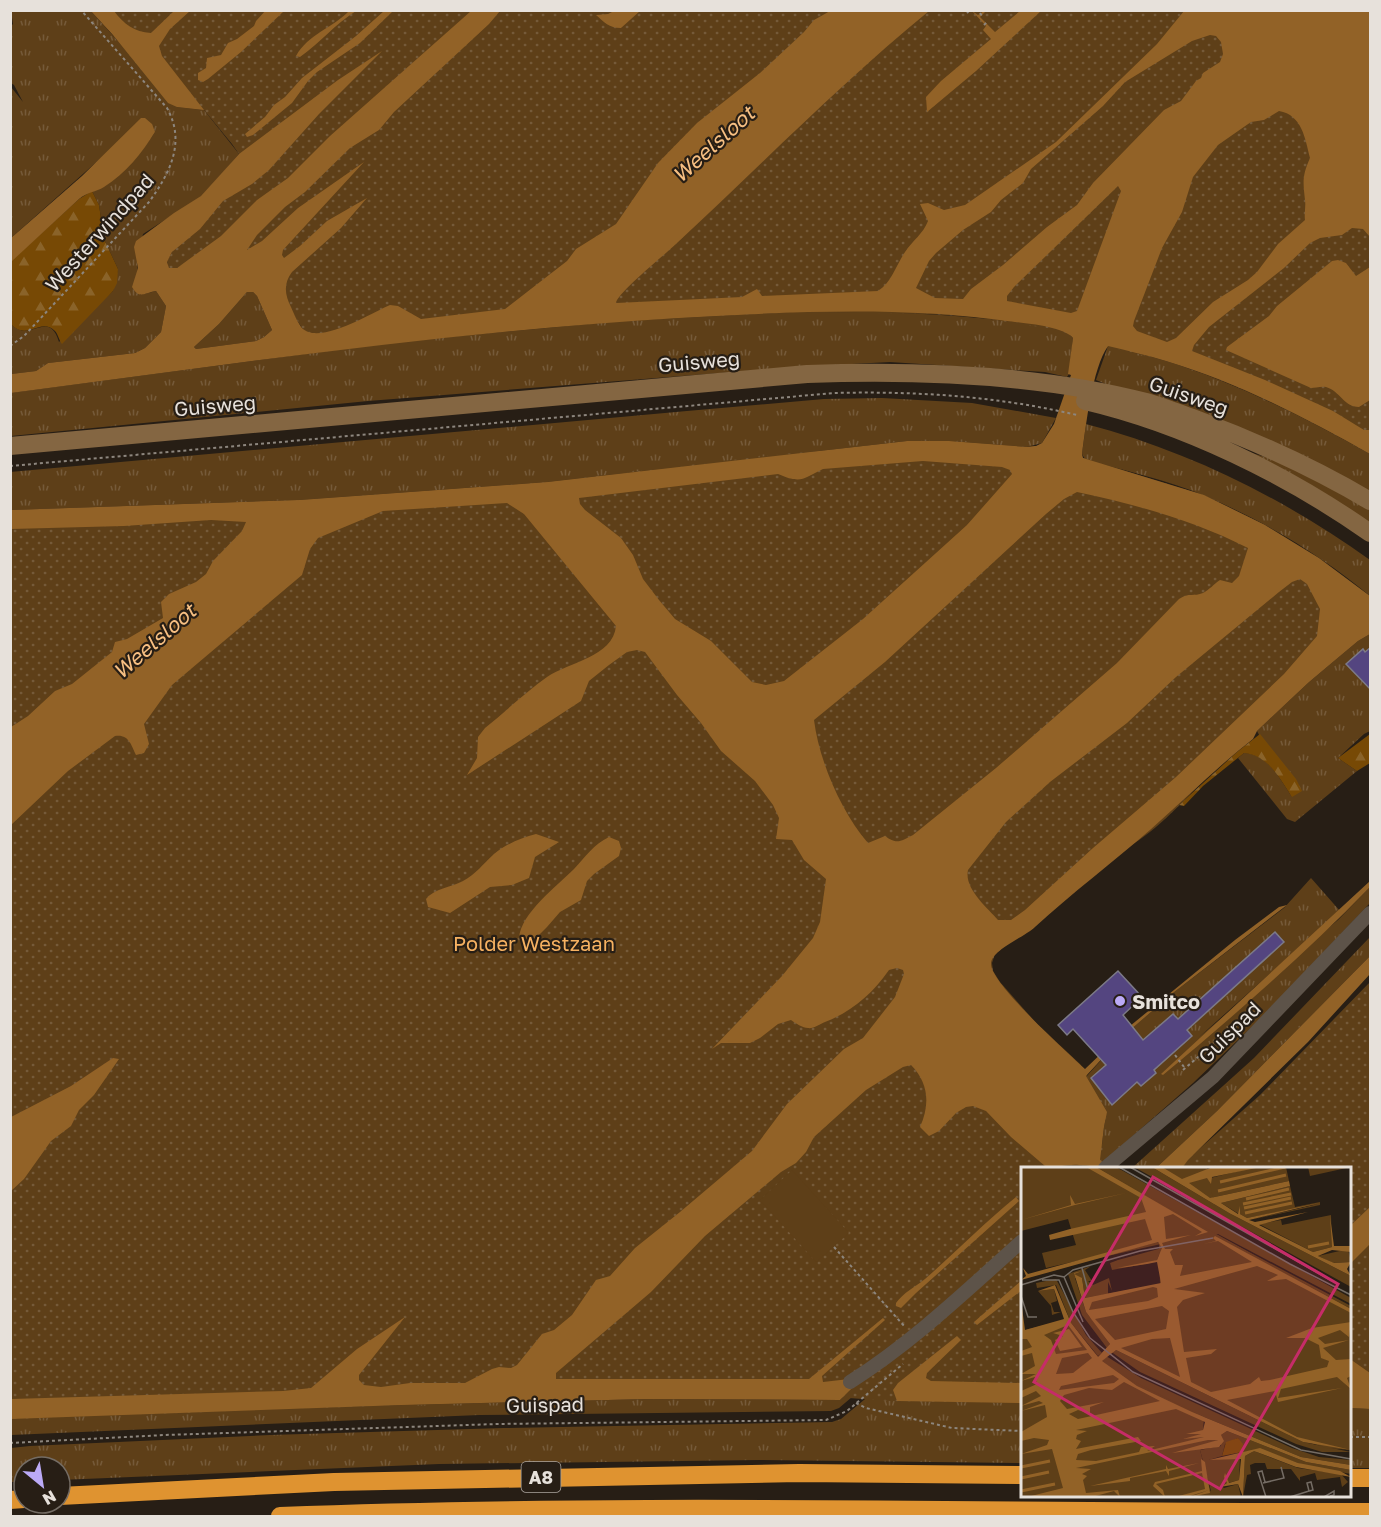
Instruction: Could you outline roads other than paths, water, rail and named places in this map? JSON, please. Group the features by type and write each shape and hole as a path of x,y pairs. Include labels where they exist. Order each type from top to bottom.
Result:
{"highway":[{"name":"A8","path":"72,1495 346,1481 799,1473 1021,1475"},
{"path":"1351,1478 1371,1478"},
{"name":"A8","path":"280,1516 657,1509 1371,1512"}],"main road":[{"name":"Guisweg","path":"10,446 807,374 862,372 966,376 1020,380 1057,396 1147,402 1249,440 1371,501"},
{"name":"Guisweg","path":"1095,398 1238,456 1309,493 1371,533"}],"street":[{"name":"Guispad","path":"1106,1167 1213,1077 1371,913"},
{"path":"850,1382 913,1335 1021,1243"}],"water":[{"path":"266,10 284,11 241,52 208,79 203,82 198,80 198,73 206,68 207,58 221,55 228,43 254,26"},
{"path":"350,10 356,11 307,52 300,57 296,56 307,42"},
{"name":"Weelsloot","path":"1369,10 1370,237 1363,229 1352,228 1342,235 1320,238 1310,243 1284,268 1209,327 1194,345 1192,351 1265,380 1333,411 1364,430 1370,430 1370,454 1296,414 1219,379 1159,359 1108,346 1102,356 1090,398 1082,454 1083,458 1204,495 1265,525 1319,558 1370,596 1370,634 1358,641 1309,682 1257,731 1253,739 1150,830 1035,927 1002,949 992,959 994,974 1003,987 1085,1069 1130,1026 1235,940 1279,907 1287,905 1173,993 1121,1038 1086,1076 1107,1112 1100,1160 1107,1167 1075,1165 1044,1167 986,1111 973,1106 956,1113 939,1131 929,1136 920,1127 926,1102 921,1079 911,1065 903,1067 866,1090 814,1137 806,1152 796,1163 781,1172 705,1236 651,1292 556,1373 556,1379 809,1379 883,1318 885,1320 822,1376 823,1382 849,1379 853,1387 840,1400 647,1399 11,1419 11,1399 283,1391 311,1388 357,1349 405,1317 359,1375 359,1380 364,1385 381,1387 410,1383 465,1383 492,1369 511,1368 517,1365 542,1334 554,1330 572,1315 596,1280 610,1276 635,1248 752,1151 787,1104 844,1049 863,1038 895,997 904,974 903,970 897,968 889,970 876,987 853,1007 814,1027 804,1027 791,1020 778,1024 750,1043 721,1043 712,1049 782,976 813,938 820,922 826,879 804,860 792,840 776,839 779,818 773,805 755,781 721,751 645,652 637,650 627,652 589,681 581,701 467,775 477,758 478,737 485,728 547,677 599,652 613,636 616,626 524,514 507,503 383,511 318,538 310,549 302,575 172,685 144,724 149,744 144,753 136,755 126,738 115,736 68,771 11,825 11,727 28,716 55,691 72,684 112,652 115,642 127,639 163,618 161,602 169,594 196,582 206,574 213,561 242,531 246,522 211,520 124,526 11,529 11,510 300,500 548,482 907,441 1036,446 1042,443 1054,424 1071,375 1068,374 1073,338 1061,331 1042,326 966,316 884,312 802,312 679,318 511,331 11,393 11,374 36,371 48,363 135,353 145,348 161,332 166,306 156,291 140,295 132,287 138,268 134,247 136,241 201,196 239,154 338,80 382,51 319,114 269,170 252,184 223,201 200,229 172,252 167,262 169,268 177,268 221,236 257,200 288,178 330,136 471,11 500,11 489,24 394,112 379,130 350,148 305,192 285,207 257,235 247,250 262,241 298,208 364,162 283,250 284,258 327,221 367,198 341,228 292,272 287,281 286,294 302,328 310,332 321,333 333,330 390,305 398,306 421,319 505,309 567,261 576,249 616,224 658,163 697,123 760,73 814,20 830,11 929,11 833,95 633,282 616,303 742,297 757,289 762,296 878,291 887,283 905,252 926,226 928,221 920,204 928,203 944,210 965,205 1056,142 1157,44 1184,11","holes":["1210,35 1216,36 1221,42 1223,54 1220,62 1203,73 1181,101 1164,110 1093,183 1077,205 971,289 963,299 935,298 916,288 929,261 936,253 963,230 991,212 1001,200 1023,183 1031,169 1103,106 1125,82 1192,41","1279,111 1293,117 1301,128 1310,158 1304,179 1305,220 1278,244 1257,272 1213,302 1176,338 1167,342 1137,331 1133,326 1134,321 1162,248 1182,212 1193,177 1218,145 1251,122 1264,120","1118,186 1121,191 1077,311 1071,313 1007,301 1007,296","247,292 253,292 272,330 256,341 196,349 194,347 219,324","923,461 1002,467 1010,470 1012,474 967,525 863,619 784,681 766,685 752,682 711,641 675,619 643,579 633,555 621,538 585,510 579,498 778,474 792,479 802,479 823,469","1077,492 1121,502 1164,514 1228,538 1248,548 1239,576 1232,583 1220,580 1203,593 1179,599 1117,663 996,768 913,835 899,841 885,836 868,843 840,801 826,768 814,720 885,662 1064,499","1300,579 1307,584 1320,609 1317,636 1284,674 1176,777 1025,910 1011,920 998,920 973,891 969,884 968,870 1006,822 1050,782 1127,723 1176,677 1292,582"]},
{"path":"91,11 114,11 130,26 139,31 151,33 174,11 190,11 170,29 159,46 162,56 204,110 177,107 168,103"},
{"path":"384,11 393,11 360,43 317,72 292,103 253,135 247,137 245,134 265,117 302,78"},
{"path":"614,11 640,11 621,28 610,26 596,15"},
{"path":"972,11 978,15 984,11 980,17 995,32 1020,11 1041,11 976,71 927,112 926,97 941,81 991,39 983,30 986,26"},
{"path":"141,118 145,118 152,124 155,132 133,162 104,187 79,199 11,262 11,238 82,176"},
{"path":"1338,260 1346,263 1356,276 1370,267 1370,400 1359,407 1349,404 1331,389 1311,388 1226,350 1332,261"},
{"path":"536,834 559,842 535,857 529,878 512,885 490,887 450,913 428,907 426,899 430,895 468,878 504,847"},
{"path":"609,837 619,841 621,848 619,856 587,881 581,900 560,912 537,937 529,941 519,938 526,919 541,900 594,847"},
{"path":"1370,881 1370,887 1295,960 1243,1007 1163,1075 1161,1074"},
{"path":"1370,956 1370,974 1308,1042 1183,1167 1157,1167 1217,1111"},
{"path":"113,1058 119,1059 94,1095 79,1110 71,1126 51,1141 24,1179 11,1191 11,1117 71,1086"},
{"path":"1016,1197 1019,1201 901,1308 896,1306 902,1296 925,1279"},
{"path":"1370,1207 1370,1244 1351,1263 1351,1225"},
{"path":"1021,1281 1021,1291 977,1325 974,1322"},
{"path":"957,1336 961,1340 927,1373 926,1378 931,1381 1021,1383 1021,1403 897,1401 893,1390 898,1383"},
{"path":"1351,1360 1370,1373 1370,1409 1351,1408"}],"place":[{"name":"Smitco","path":"1120,1001"}],"park label":[{"name":"Polder Westzaan","path":"534,943"}]}
